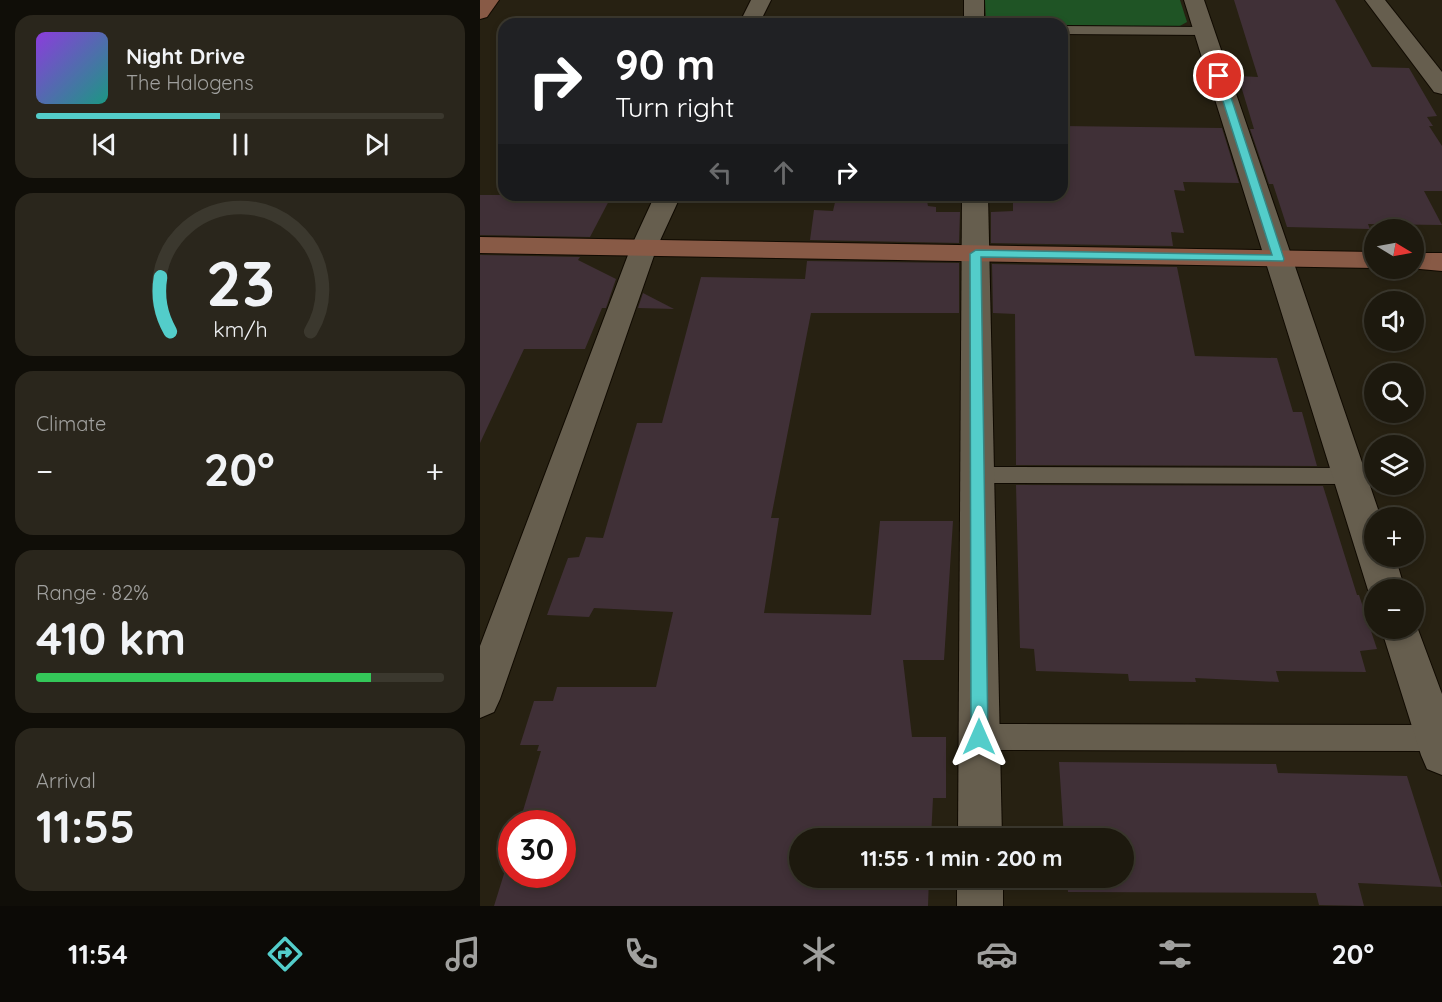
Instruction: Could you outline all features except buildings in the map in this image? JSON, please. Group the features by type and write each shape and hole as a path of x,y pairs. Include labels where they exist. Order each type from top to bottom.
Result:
{"street":[{"path":"480,13 489,0"},
{"path":"752,18 760,0"},
{"path":"974,0 974,18"},
{"path":"1194,0 1364,519"},
{"path":"1375,0 1442,87"},
{"path":"480,699 644,247 666,201"},
{"path":"975,201 980,828"},
{"path":"480,245 1364,260"},
{"path":"1424,261 1442,262"},
{"path":"1404,639 1439,746"},
{"path":"980,888 980,906"}],"lane":[{"path":"1068,30 1204,31"},
{"path":"977,475 1350,476"},
{"path":"979,737 1439,746"}],"green space":[{"path":"985,0 1180,0 1187,22 1178,27 1068,25 1068,18 986,18"}],"route":[{"path":"979,737 976,254 1279,259 1219,76"}]}
